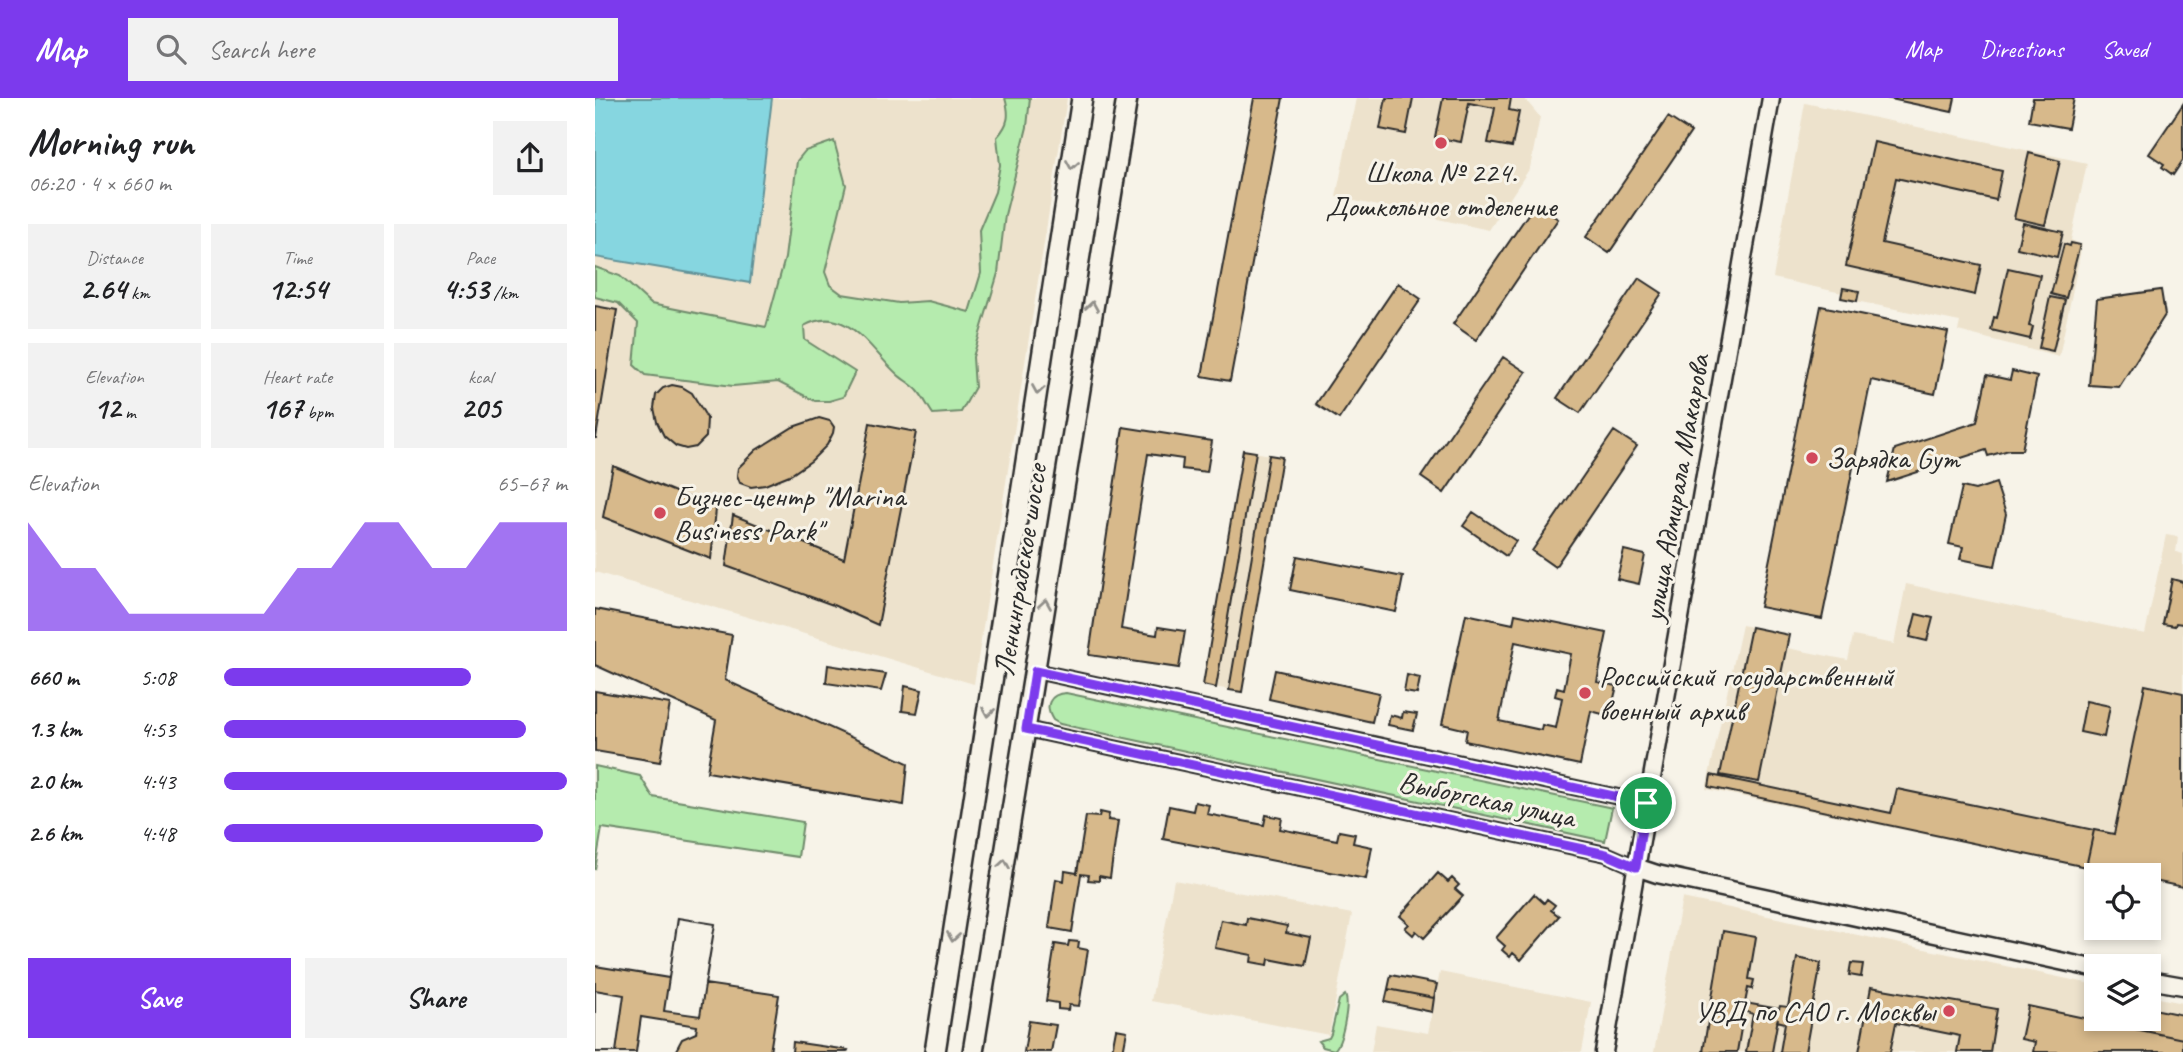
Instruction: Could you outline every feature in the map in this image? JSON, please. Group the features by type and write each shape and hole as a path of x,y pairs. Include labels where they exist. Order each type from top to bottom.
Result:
{"main road":[{"name":"Ленинградское шоссе","path":"935,1052 1082,98"},
{"name":"Ленинградское шоссе","path":"974,1052 1127,98"}],"street":[{"name":"улица Адмирала Макарова","path":"1604,1052 1771,98"},
{"name":"Выборгская улица","path":"1035,671 1646,803"},
{"name":"Выборгская улица","path":"1026,729 1606,854 1657,874 2084,966"},
{"path":"2161,982 2183,986"}],"shaded area":[{"path":"772,98 1067,98 974,684 595,572 595,257 750,283"},
{"name":"Школа № 224. Дошкольное отделение","path":"1356,98 1524,98 1540,117 1530,168 1489,230 1336,197"},
{"path":"1805,103 2087,163 2071,240 2082,245 2059,357 1958,331 1960,322 1841,298 1842,293 1773,278"},
{"path":"1243,450 1282,457 1242,692 1203,685"},
{"path":"2166,535 2178,537 2176,552 2183,554 2183,888 2161,883 2161,863 2084,863 2084,867 1706,789 1742,625 1789,635 1787,648 1848,660 1853,636 1894,644 1906,584 2145,634"},
{"path":"1174,880 1352,914 1329,1035 1151,1001"},
{"path":"1682,898 2084,982 2084,1031 2161,1031 2161,998 2183,1003 2183,1052 1654,1052"},
{"path":"1440,972 1591,1002 1582,1052 1371,1052 1376,1024 1428,1033"}],"green space":[{"path":"1005,98 1030,98 1027,127 1005,215 998,273 973,357 975,387 961,412 933,414 918,391 897,374 857,332 833,320 819,320 804,326 805,340 855,372 843,397 829,401 815,401 778,382 733,386 645,375 634,365 638,323 618,303 595,297 595,267 620,276 651,304 766,327 785,258 797,161 805,151 834,141 846,185 825,272 830,285 842,294 899,303 928,301 969,312 981,273 979,230 995,192 1000,165 997,137 1007,119"},
{"path":"1066,693 1612,808 1605,841 1060,724 1053,720 1049,706 1052,698"},
{"path":"595,766 640,776 653,797 803,822 798,857 602,828 595,870"},
{"path":"1345,995 1346,1015 1340,1040 1334,1050 1323,1047 1318,1041 1329,1038 1339,1000"}],"water":[{"path":"595,98 772,98 750,283 595,257"}],"building":[{"path":"1254,98 1283,98 1230,381 1202,376"},
{"path":"1386,98 1413,98 1406,134 1380,129"},
{"path":"1443,98 1511,98 1509,110 1519,112 1512,147 1488,143 1495,108 1469,103 1461,142 1435,137"},
{"path":"1886,98 1955,98 1952,112"},
{"path":"2033,98 2074,98 2068,128 2029,121"},
{"path":"2183,104 2183,160 2173,175 2162,167 2164,164 2149,154"},
{"path":"1668,117 1691,132 1609,253 1586,237"},
{"path":"1874,142 2002,171 1996,200 1896,178 1882,243 1981,265 1975,295 1846,266"},
{"path":"2029,153 2060,161 2045,225 2014,218"},
{"path":"1535,204 1558,219 1476,340 1453,324"},
{"path":"2023,223 2063,232 2057,257 2017,248"},
{"path":"2071,243 2080,245 2066,298 2051,294 2064,244 2070,246"},
{"path":"2008,268 2040,275 2029,326 2033,327 2030,339 1991,330 1994,317 1997,318"},
{"path":"1639,278 1662,293 1580,413 1557,398"},
{"path":"1398,283 1421,299 1339,419 1316,404"},
{"path":"1843,288 1859,291 1857,301 1841,298"},
{"path":"2161,290 2165,315 2119,387 2089,385 2097,299"},
{"path":"2050,297 2065,300 2053,351 2039,348"},
{"path":"595,306 617,310 596,438 595,438"},
{"path":"1821,306 1948,332 1935,394 1871,380 1822,619 1760,607"},
{"path":"1503,357 1526,372 1444,493 1421,477"},
{"path":"2012,371 2037,377 2022,450 2009,450 1988,456 1986,450 1887,482 1895,449 1977,422 1987,375 2010,380"},
{"path":"672,385 692,393 707,418 706,437 696,447 686,449 676,446 664,436 657,422 654,408 656,395 663,388"},
{"path":"819,418 830,421 834,427 833,433 827,445 811,461 792,474 765,485 751,487 740,483 738,468 756,450 793,427"},
{"path":"870,423 916,432 878,625 833,605 726,566 733,515 844,559"},
{"path":"1123,427 1212,441 1207,472 1182,469 1183,459 1148,454 1121,629 1157,635 1158,627 1185,631 1179,668 1089,655"},
{"path":"1614,431 1637,446 1555,567 1532,551"},
{"path":"1243,450 1256,452 1216,688 1203,685"},
{"path":"1269,455 1282,457 1242,692 1229,690"},
{"name":"Бизнес-центр \"Marina Business Park\"","path":"613,466 716,509 711,559 603,517"},
{"path":"1996,483 2006,514 1995,566 1960,559 1963,547 1949,544 1962,487 1975,490"},
{"path":"1473,512 1516,541 1506,556 1463,526"},
{"path":"1624,550 1645,555 1639,584 1617,579"},
{"path":"1297,556 1403,577 1396,612 1290,590"},
{"path":"2172,579 2183,582 2183,624 2176,623 2175,626 2163,624"},
{"path":"595,609 732,635 725,680 908,763 904,805 707,772 716,720 595,665"},
{"name":"Российский государственный военный архив","path":"1466,614 1513,624 1515,614 1607,633 1597,682 1617,686 1610,716 1591,711 1580,765 1465,741 1467,730 1442,724","holes":["1515,642 1571,654 1564,689 1557,687 1555,696 1562,698 1556,728 1542,725 1541,730 1499,721"]},
{"path":"1916,614 1933,618 1927,641 1910,637"},
{"path":"1751,627 1789,635 1759,782 1720,775"},
{"path":"828,665 886,674 881,691 826,683"},
{"path":"1275,670 1379,693 1372,722 1269,699"},
{"path":"1407,675 1420,678 1417,694 1404,692"},
{"path":"2145,685 2183,693 2183,887 2161,882 2161,863 2087,863 2094,830 2114,834"},
{"path":"905,686 922,690 917,713 902,711"},
{"path":"595,691 670,704 660,762 595,751"},
{"path":"2086,701 2110,706 2104,737 2080,732"},
{"path":"1403,712 1417,714 1413,730 1388,725 1390,715 1402,718"},
{"path":"1711,775 1891,813 1897,789 2094,830 2084,867 1709,787"},
{"path":"1195,802 1209,805 1207,814 1264,825 1266,815 1282,818 1280,829 1337,840 1339,831 1355,834 1353,843 1372,847 1366,879 1163,839 1169,806 1193,811"},
{"path":"1100,812 1109,814 1108,820 1118,821 1110,878 1099,876 1099,881 1088,880 1089,875 1081,874 1072,932 1049,928 1056,879 1064,881 1065,871 1077,873 1086,816 1099,817"},
{"path":"1438,873 1448,882 1452,878 1459,885 1455,889 1463,896 1424,938 1416,931 1413,935 1405,928 1409,924 1400,916"},
{"path":"1534,894 1544,903 1547,899 1555,905 1551,910 1559,916 1521,960 1513,953 1510,957 1502,950 1505,946 1496,938"},
{"path":"678,918 715,924 705,984 779,995 770,1052 675,1052 682,1039 696,1033 697,1026 641,1017 636,1052 595,1052 595,966 669,978"},
{"path":"678,918 715,924 700,1016 664,1011"},
{"path":"1247,918 1287,926 1286,933 1311,938 1305,966 1269,959 1268,965 1251,962 1252,955 1215,948 1221,920 1246,925"},
{"path":"1723,931 1756,937 1749,979 1754,980 1752,989 1748,988 1745,1003 1779,1009 1780,1006 1788,1007 1797,958 1821,963 1805,1052 1780,1052 1785,1023 1777,1021 1772,1052 1746,1052 1753,1014 1744,1011 1737,1052 1703,1052"},
{"path":"1069,941 1079,942 1078,948 1088,950 1079,1006 1069,1005 1068,1010 1058,1009 1058,1003 1046,1001 1055,944 1068,946"},
{"path":"1851,963 1863,964 1861,977 1849,975"},
{"path":"1391,975 1437,984 1434,998 1388,989"},
{"path":"1871,987 1997,1009 1990,1052 1957,1052 1960,1036 1896,1023 1890,1052 1859,1052"},
{"path":"1388,989 1434,998 1432,1012 1385,1002"},
{"path":"595,990 624,995 616,1052 595,1052"},
{"path":"2028,1006 2084,1018 2084,1031 2145,1031 2183,1039 2183,1052 2033,1052 2035,1042 2021,1039"},
{"path":"2161,1010 2183,1015 2183,1039 2145,1031 2161,1031"},
{"path":"1029,1021 1056,1025 1051,1052 1024,1052"},
{"path":"1116,1029 1127,1031 1123,1052 1112,1050"},
{"path":"793,1042 848,1050 792,1052"}],"place":[{"name":"Школа № 224. Дошкольное отделение","path":"1441,143"},
{"name":"Зарядка Gym","path":"1812,458"},
{"name":"Бизнес-центр \"Marina Business Park\"","path":"660,513"},
{"name":"Российский государственный военный архив","path":"1585,693"},
{"name":"УВД по САО г. Москвы","path":"1949,1011"}],"route":[{"path":"1035,671 1646,803 1636,867 1606,854 1026,729 1035,671"}]}
